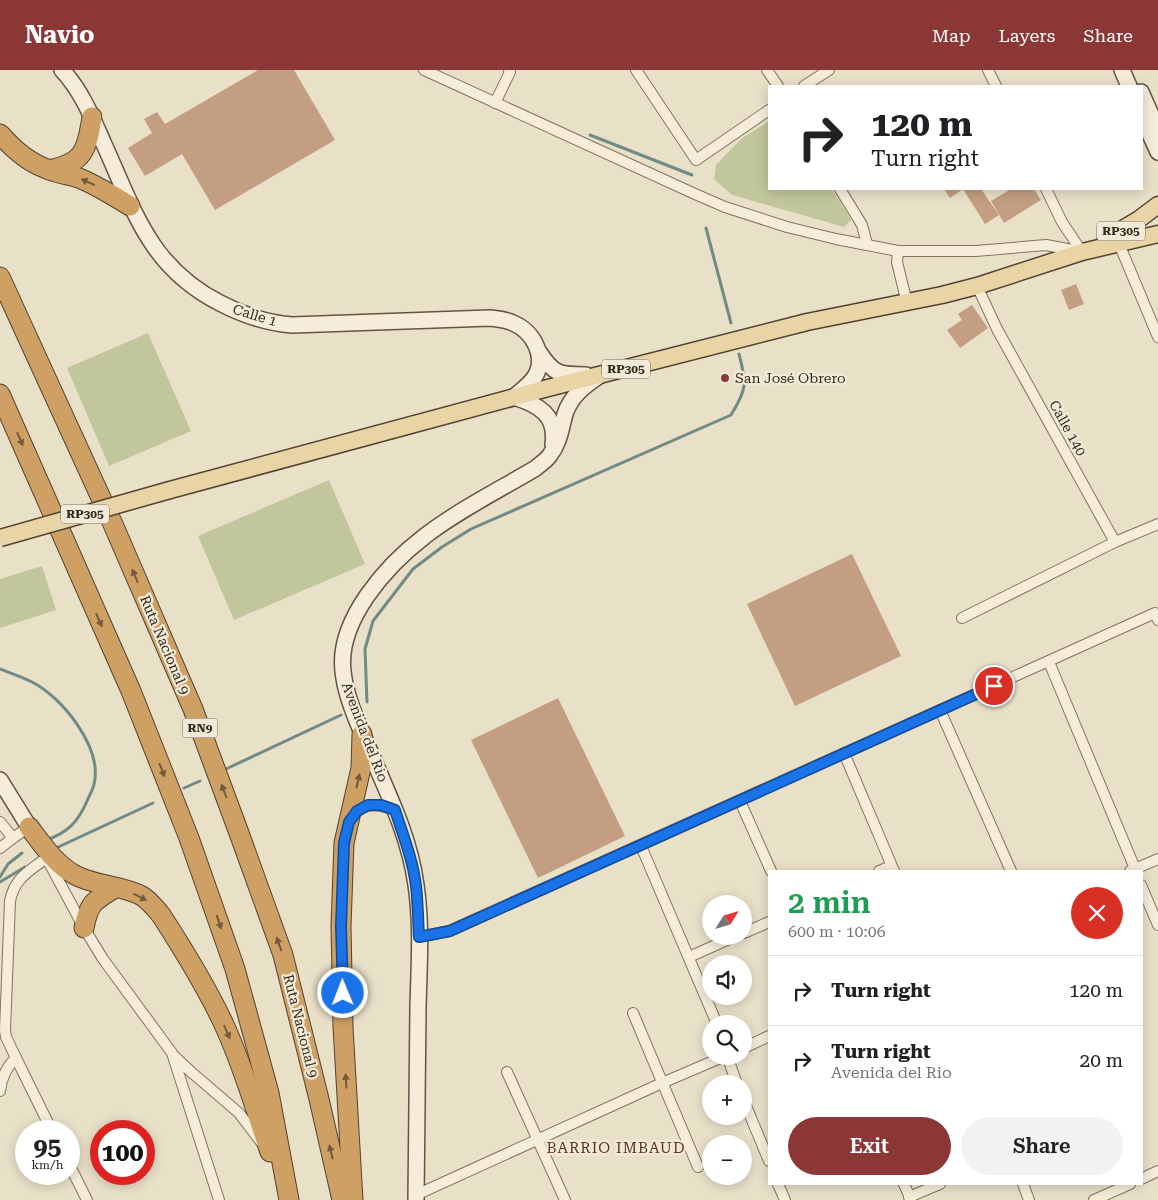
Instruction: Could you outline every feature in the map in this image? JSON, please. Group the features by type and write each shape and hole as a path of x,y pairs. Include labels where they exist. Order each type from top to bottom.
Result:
{"highway":[{"path":"48,170 71,163 82,153 88,143 92,117"},
{"path":"0,134 12,148 30,161 48,170 77,177 101,188 130,206"},
{"name":"Ruta Nacional 9","path":"0,277 112,522 193,709 239,833 283,955 342,1200"},
{"path":"0,394 131,691 189,838 237,978 269,1093 289,1200"},
{"path":"353,1200 343,1027 341,926 344,843 361,768 362,734"},
{"path":"28,827 59,863 73,874 86,880 141,895 152,903 161,915 210,996 226,1030 243,1071 285,1200"},
{"path":"84,928 87,912 92,903 115,888"}],"main road":[{"name":"RP305","path":"1117,238 1158,205"},
{"name":"RP305","path":"0,538 170,490 600,375 807,322 907,303 977,286 1082,252 1117,238 1158,234"}],"street":[{"name":"Calle 1","path":"62,70 76,87 92,117 130,206 155,249 176,274 190,286 204,294 237,312 276,324 504,319 522,328 535,343 548,366 558,373 568,375 600,375"},
{"path":"424,70 725,207 787,228 898,251 976,251 1046,245 1082,252"},
{"path":"636,70 696,160 768,111"},
{"path":"767,70 777,85"},
{"path":"806,85 829,70"},
{"path":"988,70 996,85"},
{"path":"1122,70 1129,85"},
{"path":"1131,70 1138,85"},
{"path":"495,103 510,71"},
{"path":"1143,96 1158,130"},
{"path":"1143,118 1158,151"},
{"path":"841,190 862,226 866,244"},
{"path":"1046,190 1062,222 1082,252"},
{"path":"1117,238 1158,337"},
{"path":"898,251 897,262 907,303"},
{"name":"Calle 140","path":"977,286 997,329 1115,542"},
{"path":"514,398 534,378 539,368 539,352"},
{"name":"Avenida del Rio","path":"421,1195 419,937 415,878 395,810 362,734 347,693 342,670 344,644 352,622 364,601 395,563 427,535 536,468 550,455 559,439 569,404 576,394 600,375"},
{"path":"514,398 531,402 541,408 546,414 551,423 554,442 550,455"},
{"path":"962,618 1115,542 1158,524"},
{"path":"419,937 450,931 1155,613 1158,620"},
{"path":"1048,662 1134,870"},
{"path":"940,710 1011,870"},
{"path":"844,753 893,868"},
{"path":"0,780 103,959 172,1053 239,1113 270,1154"},
{"path":"740,801 771,870"},
{"path":"349,822 357,811 368,805 381,805 395,810"},
{"path":"0,822 13,838"},
{"path":"0,848 28,827"},
{"path":"641,846 713,1015"},
{"path":"46,858 18,881 13,889 10,901 5,1030 6,1037 47,1120"},
{"path":"1136,870 1158,859"},
{"path":"1143,889 1158,925"},
{"path":"752,929 768,922"},
{"path":"689,957 716,945"},
{"path":"633,1013 698,1167"},
{"path":"752,1044 768,1036"},
{"path":"172,1053 219,1200"},
{"path":"0,1091 0,1083 16,1058"},
{"path":"421,1195 705,1065"},
{"path":"507,1072 565,1200"},
{"path":"752,1120 768,1159"},
{"path":"1143,1177 1158,1171"},
{"path":"80,1185 87,1200"},
{"path":"778,1185 785,1200"},
{"path":"904,1185 910,1199 938,1185"},
{"path":"1023,1185 1029,1200"},
{"path":"1094,1200 1128,1185"},
{"path":"421,1195 435,1200"}],"green space":[{"path":"768,122 768,190 833,190 851,220 844,227 732,195 714,179 716,165 741,139"},
{"path":"148,333 191,431 109,466 67,368"},
{"path":"329,480 365,564 234,620 198,536"},
{"path":"42,566 56,610 0,628 0,579"}],"building":[{"path":"258,70 294,70 335,140 215,210 182,154 145,176 128,148 152,133 144,119 157,112 165,124"},
{"path":"945,190 962,190 950,198"},
{"path":"964,190 982,190 999,215 985,224"},
{"path":"1009,190 1035,190 1041,200 1004,223 991,201"},
{"path":"1076,284 1084,304 1069,310 1061,290"},
{"path":"972,305 988,328 960,348 947,330 962,320 958,314"},
{"path":"852,554 901,656 795,706 747,604"},
{"path":"558,698 625,836 538,878 471,740"}],"waterway":[{"path":"590,135 692,175"},
{"path":"706,228 731,323"},
{"path":"367,702 365,649 373,621 413,569 442,547 471,529 731,415 740,399 744,386 739,354"},
{"path":"0,669 32,682 56,699 78,725 92,755 95,770 94,784 84,808 67,830 47,840"},
{"path":"226,769 341,715"},
{"path":"184,788 200,781"},
{"path":"54,849 153,803"},
{"path":"0,877 8,864 22,853"},
{"path":"0,882 25,867"}],"place":[{"name":"San José Obrero","path":"725,378"}],"district":[{"name":"BARRIO IMBAUD","path":"616,1148"}],"route":[{"path":"343,993 341,926 344,843 349,822 357,811 368,805 381,805 395,810 412,862 416,886 419,937 450,931 994,686"}]}
